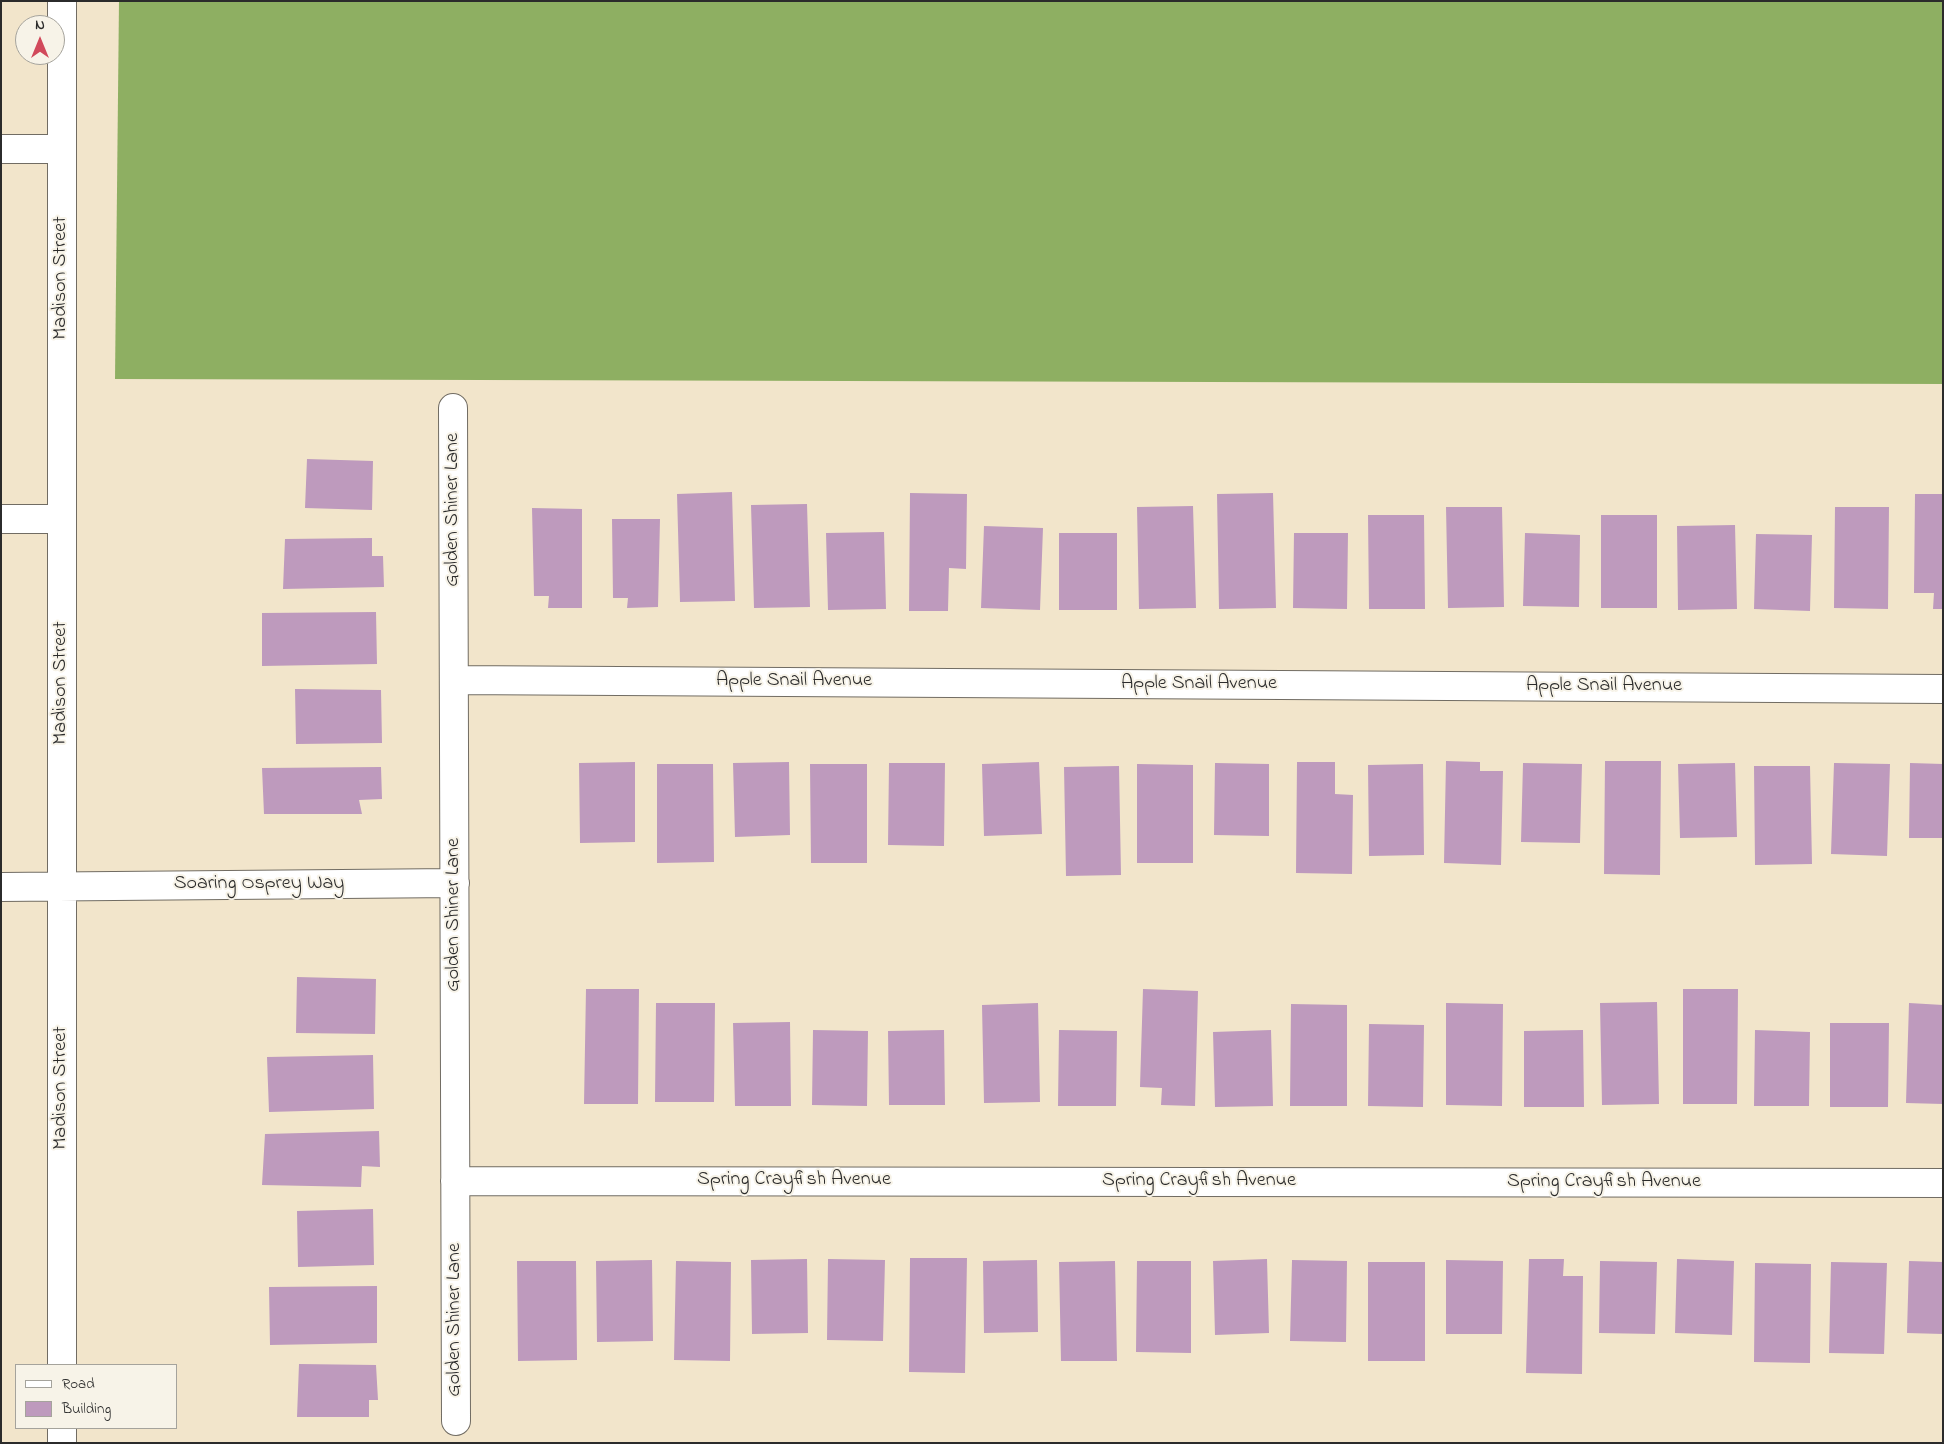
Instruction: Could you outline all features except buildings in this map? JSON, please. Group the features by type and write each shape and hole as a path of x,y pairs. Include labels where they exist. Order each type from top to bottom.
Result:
{"street":[{"name":"Madison Street","path":"62,1 62,1364"},
{"path":"1,150 62,149"},
{"name":"Golden Shiner Lane","path":"453,408 456,1421"},
{"path":"1,520 62,519"},
{"name":"Apple Snail Avenue","path":"454,680 1943,689"},
{"name":"Soaring Osprey Way","path":"1,887 455,883"},
{"name":"Spring Crayfish Avenue","path":"456,1181 1943,1183"},
{"path":"62,1429 62,1443"}],"green space":[{"path":"119,1 1943,1 1943,384 115,379"}]}
